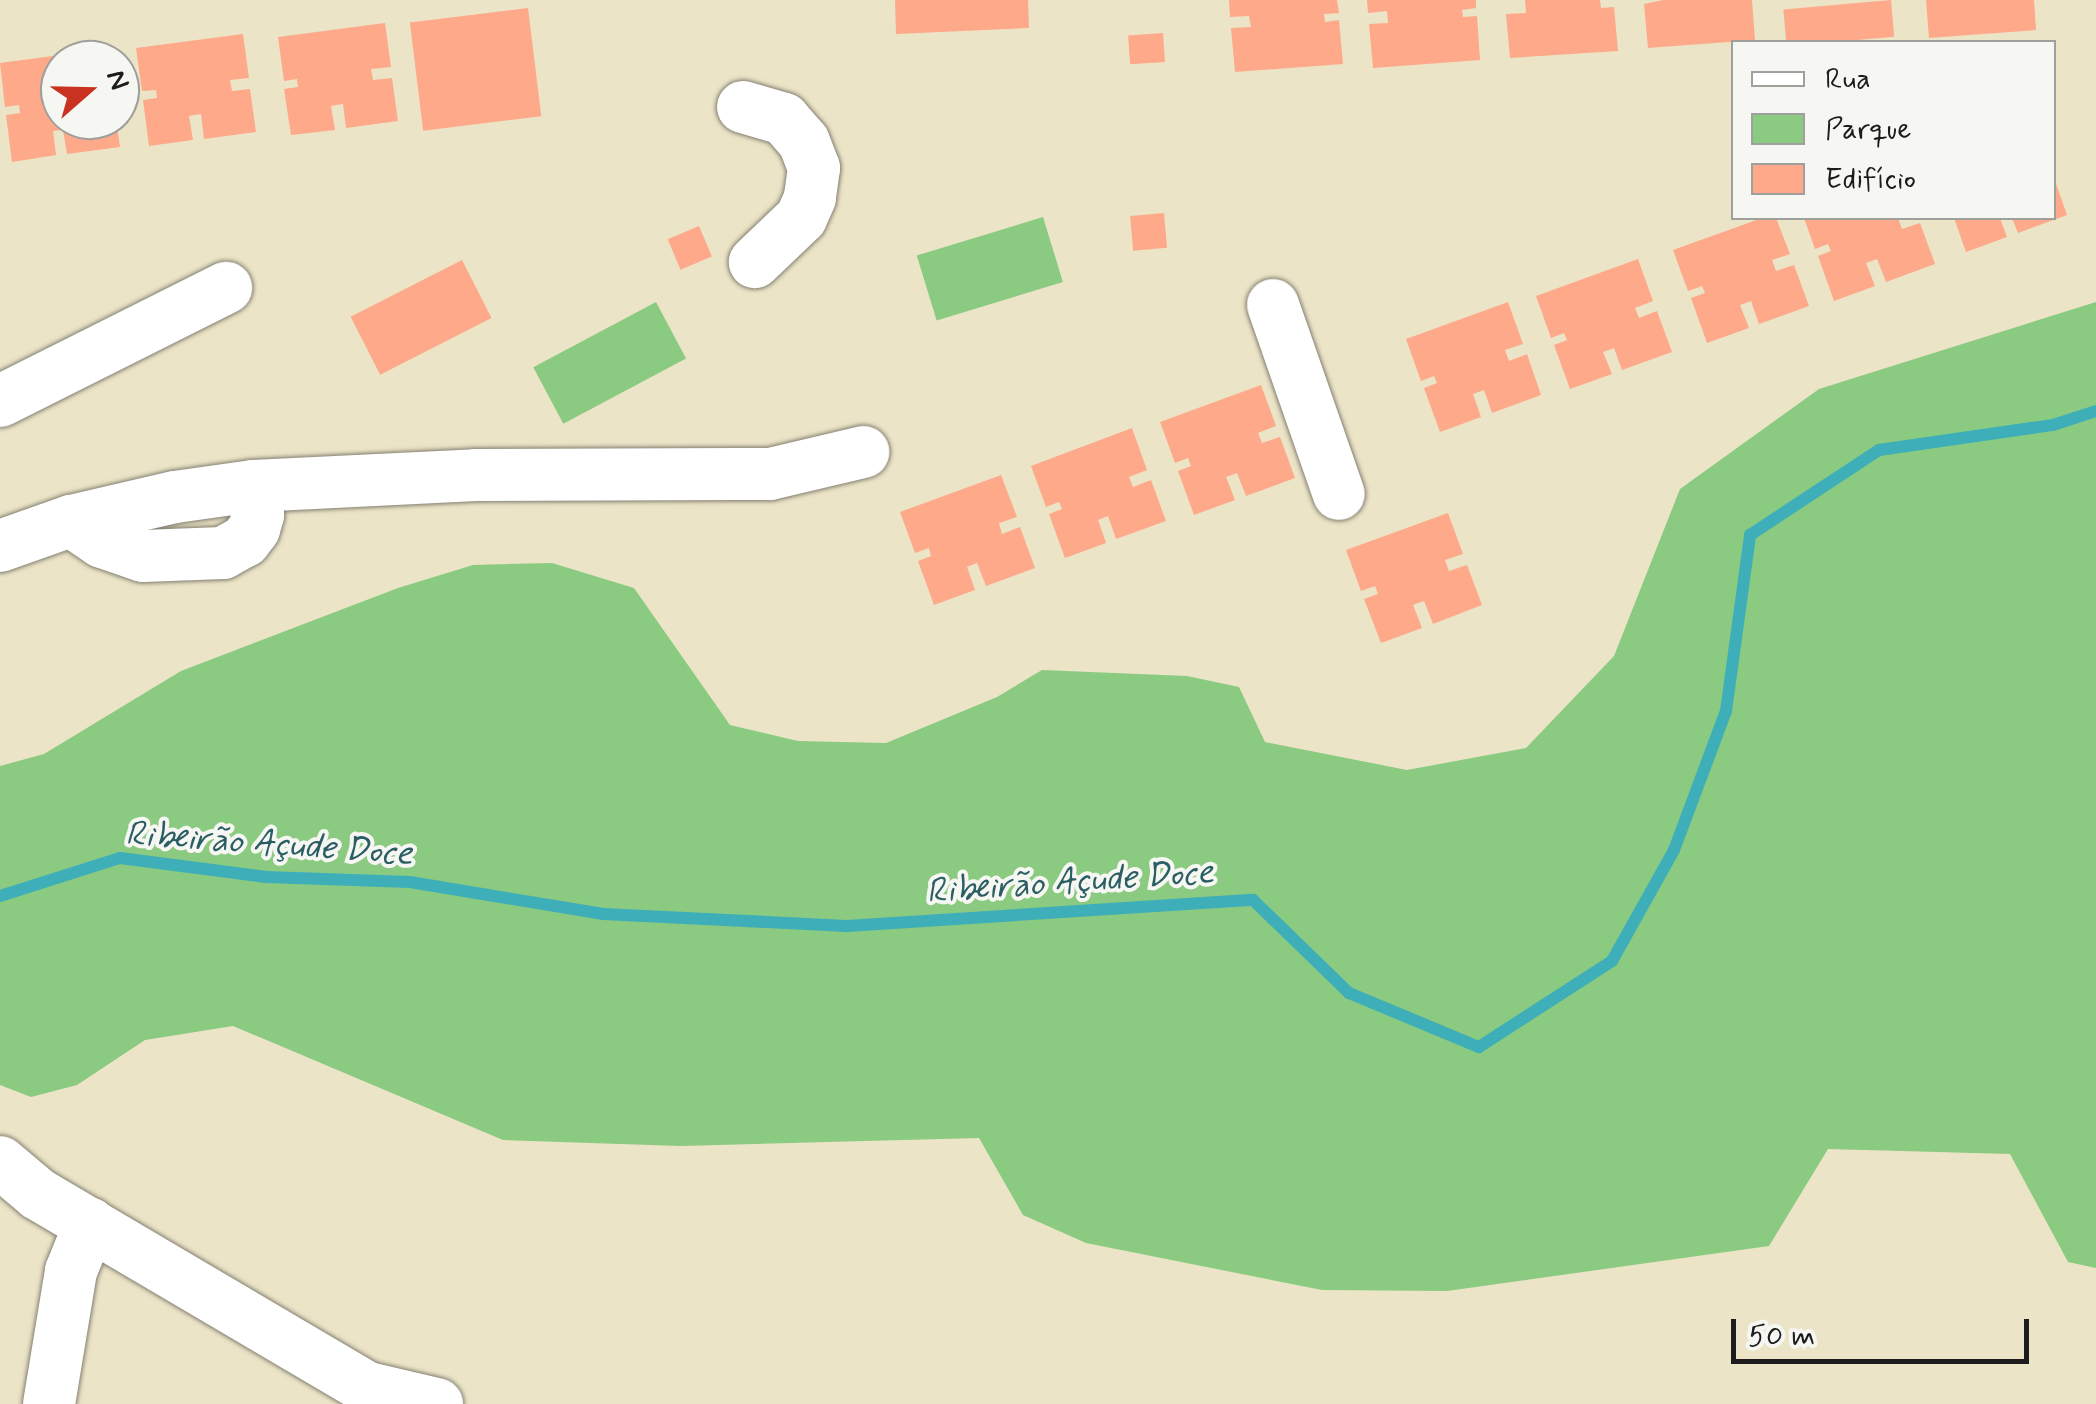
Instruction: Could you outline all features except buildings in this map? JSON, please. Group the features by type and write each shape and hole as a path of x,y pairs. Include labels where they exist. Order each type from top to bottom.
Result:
{"street":[{"path":"744,107 784,119 804,142 814,168 810,198 800,218 755,262"},
{"path":"0,401 226,288"},
{"path":"1273,305 1339,494"},
{"path":"0,546 71,521 174,496 253,486 476,474 770,474 862,452"},
{"path":"9,1187 90,1224 367,1396 437,1404"},
{"path":"49,1404 71,1271 90,1224"}],"green space":[{"path":"1043,217 1063,282 937,321 917,256"},
{"path":"656,302 686,359 563,424 533,367"},
{"path":"2096,302 2096,1268 2068,1262 2010,1154 1828,1149 1769,1246 1447,1291 1322,1290 1086,1243 1023,1215 979,1138 680,1146 503,1140 233,1026 145,1040 77,1085 31,1097 0,1085 0,766 44,754 181,671 398,588 473,565 552,563 634,588 730,725 798,741 886,743 997,697 1042,670 1187,676 1239,687 1265,742 1407,770 1526,748 1614,656 1680,489 1819,389"}],"waterway":[{"name":"Ribeirão Açude Doce","path":"0,896 120,858 266,877 410,882 603,914 847,926 1253,900 1349,993 1479,1047 1612,961 1674,850 1726,711 1750,535 1879,450 2053,425 2096,411"}]}
